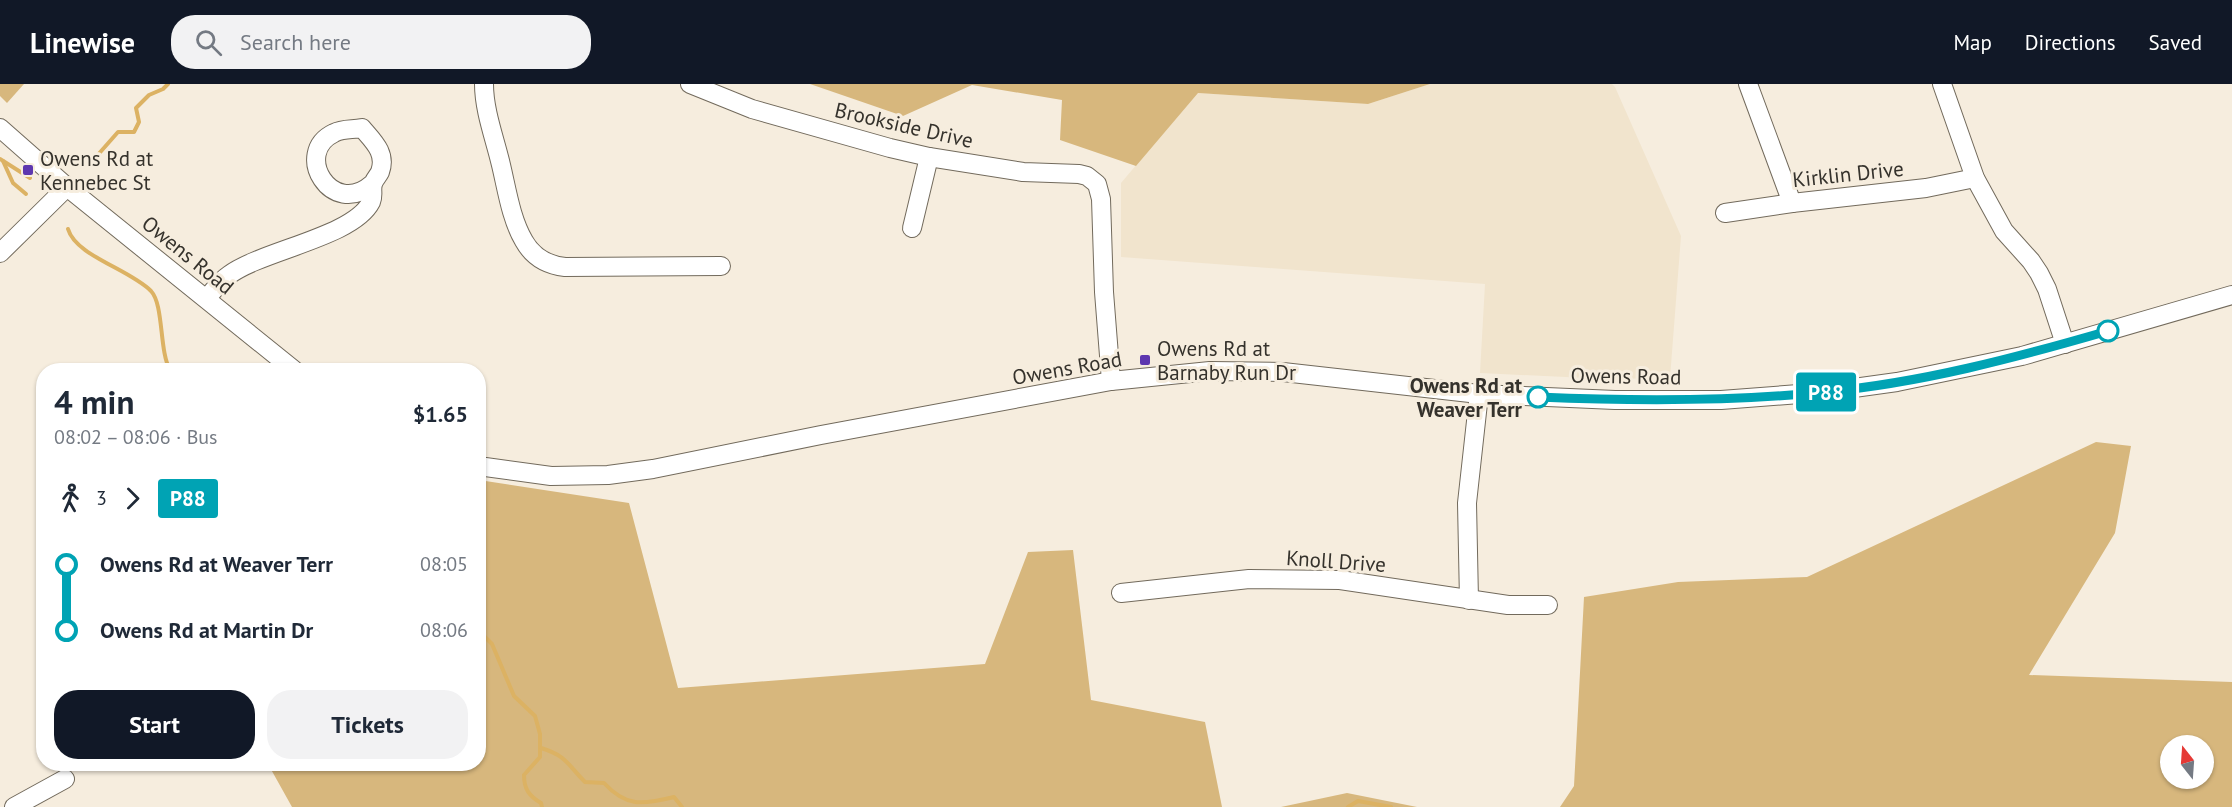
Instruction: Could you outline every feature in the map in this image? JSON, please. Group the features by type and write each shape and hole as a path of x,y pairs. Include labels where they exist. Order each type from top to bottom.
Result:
{"street":[{"path":"484,84 489,117 511,206 524,242 536,256 550,265 565,267 721,266"},
{"name":"Brookside Drive","path":"690,84 752,109 791,121 929,157 1023,172 1087,176 1098,184 1101,199 1104,292 1111,381"},
{"path":"1748,84 1792,203"},
{"path":"1942,84 1975,178 2004,231 2039,273 2047,289 2064,344"},
{"name":"Owens Road","path":"0,128 67,187 286,363"},
{"path":"912,228 929,157"},
{"name":"Kirklin Drive","path":"1725,213 1926,188 1975,178"},
{"path":"207,298 227,276 237,270 330,232 357,217 371,202 374,195 372,184"},
{"path":"0,253 67,187"},
{"name":"Owens Road","path":"486,467 551,476 608,475 653,469 1111,381 1210,371 1283,372 1479,394 1615,400 1721,400 1825,392 1897,382 1971,368 2064,344 2232,295"},
{"path":"1469,600 1467,502 1479,394"},
{"name":"Knoll Drive","path":"1121,593 1205,583 1286,579 1340,580 1508,605 1548,605"},
{"path":"14,807 65,779"}],"shaded area":[{"path":"0,84 24,84 7,103 0,96"},
{"path":"810,84 1430,84 1368,104 1198,93 1136,166 1060,140 1062,100 972,85 903,116"},
{"path":"1430,84 1612,84 1615,87 1681,236 1670,378 1607,379 1480,373 1485,284 1121,257 1121,183 1197,93 1368,104"},
{"path":"2096,442 2131,446 2115,533 2029,675 2232,682 2232,807 1560,807 1574,786 1584,597 1678,582 1807,577"},
{"path":"486,481 629,503 678,688 985,664 1028,552 1073,550 1091,700 1205,722 1222,807 292,807 272,771 486,771"},
{"path":"1347,793 1417,807 1281,807"}],"waterway":[{"path":"88,166 118,132 134,132 139,122 136,108 149,95 163,89 168,84"},
{"path":"0,159 30,178"},
{"path":"3,161 13,183 26,194"},
{"path":"68,229 73,239 81,247 151,291 158,307 167,363"},
{"path":"486,638 492,644 514,696 535,716 540,734 540,757 524,775 524,780 528,792 541,803 542,807"},
{"path":"541,748 562,758 585,782 604,783 627,800 653,802 674,797 682,807"},
{"path":"1348,807 1358,801 1391,807"}],"bus line":[{"name":"P88","path":"1538,397 1721,400 1825,392 1897,382 1971,368 2108,331"}],"place":[{"name":"Owens Rd at Kennebec St","path":"28,170"},
{"name":"Owens Rd at Barnaby Run Dr","path":"1145,360"},
{"name":"Owens Rd at Weaver Terr","path":"1538,397"}]}
